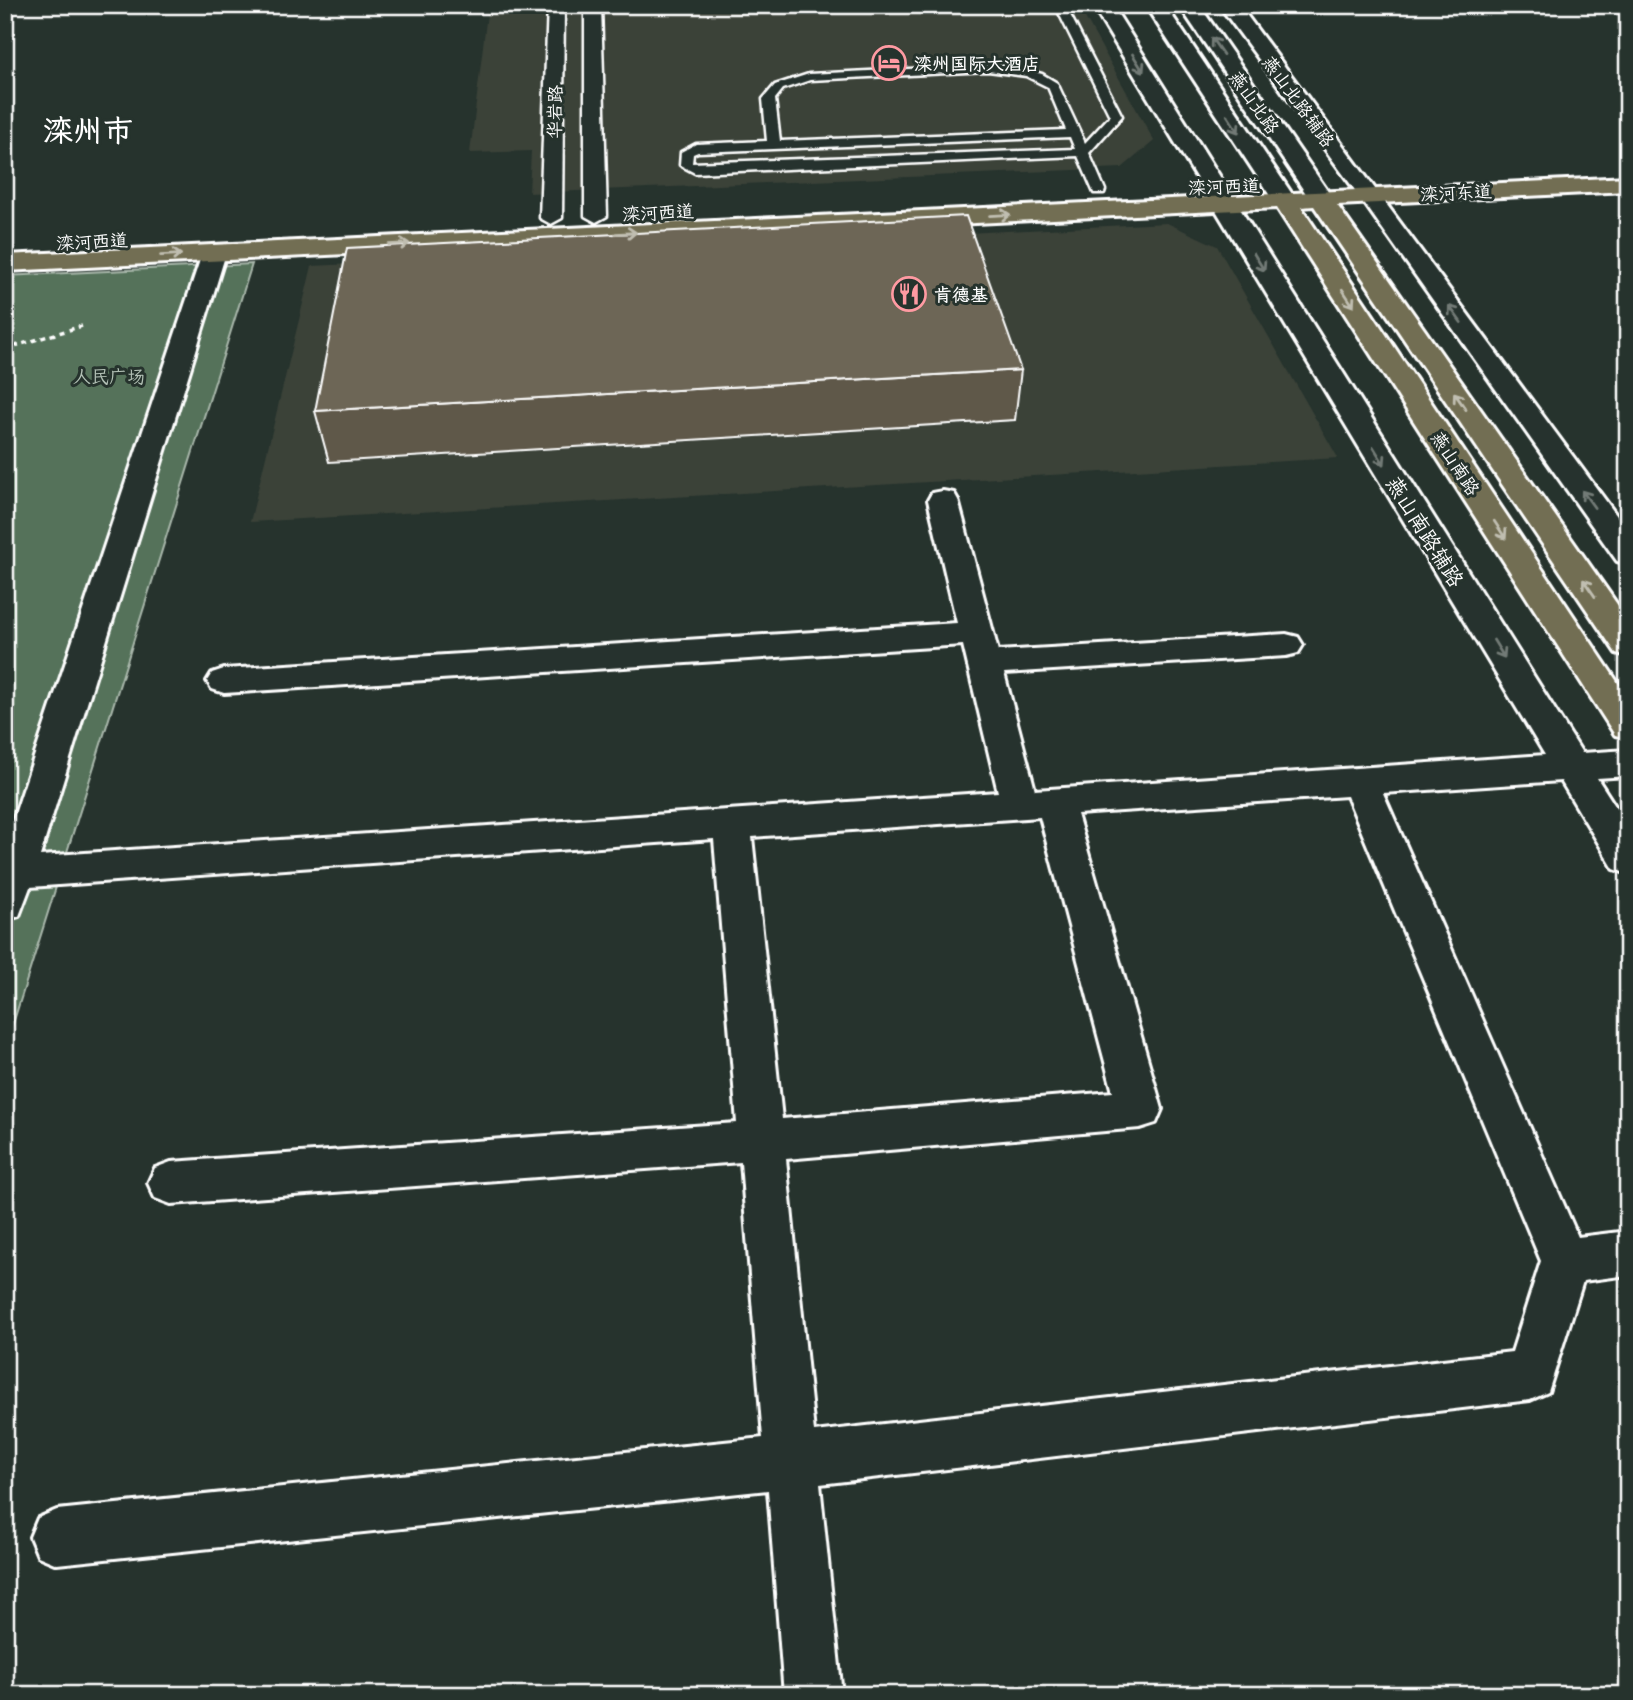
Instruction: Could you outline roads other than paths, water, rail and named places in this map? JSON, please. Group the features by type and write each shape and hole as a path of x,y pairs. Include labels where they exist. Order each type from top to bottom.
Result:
{"main road":[{"name":"滦河东道","path":"1364,189 1628,168"},
{"name":"滦河东道","path":"1279,192 1628,184"},
{"name":"滦河西道","path":"5,245 1099,190 1219,195"},
{"name":"燕山南路","path":"1316,191 1628,645"},
{"name":"滦河西道","path":"5,263 1279,192"},
{"name":"燕山南路","path":"1279,192 1628,726"}],"street":[{"name":"华岩路","path":"551,218 556,5"},
{"name":"华岩路","path":"593,5 596,215"},
{"path":"1102,5 1219,195"},
{"name":"燕山北路","path":"1155,5 1279,192"},
{"name":"燕山北路","path":"1189,5 1316,191"},
{"name":"燕山北路辅路","path":"1229,5 1364,189"},
{"path":"1364,189 1628,554"},
{"name":"燕山南路辅路","path":"1219,195 1628,859"},
{"path":"213,253 10,889 732,824 1628,763"},
{"path":"171,1184 761,1141 1140,1109 1038,803 980,648 943,500"},
{"path":"224,681 980,648 1286,645"},
{"path":"57,1537 791,1461 1530,1375 1565,1261 1359,781"},
{"path":"732,824 813,1695"},
{"path":"1565,1261 1628,1253"}],"lane":[{"path":"1060,5 1116,116 1083,152 695,169 686,165 687,152 696,148 1075,133"},
{"path":"774,145 769,99 779,87 809,77 975,69 1018,71 1042,77 1053,85 1099,190"}],"place":[{"name":"滦州国际大酒店","path":"889,63"},
{"name":"肯德基","path":"909,294"}],"district":[{"name":"滦州市","path":"88,129"}],"park label":[{"name":"人民广场","path":"109,376"}]}
